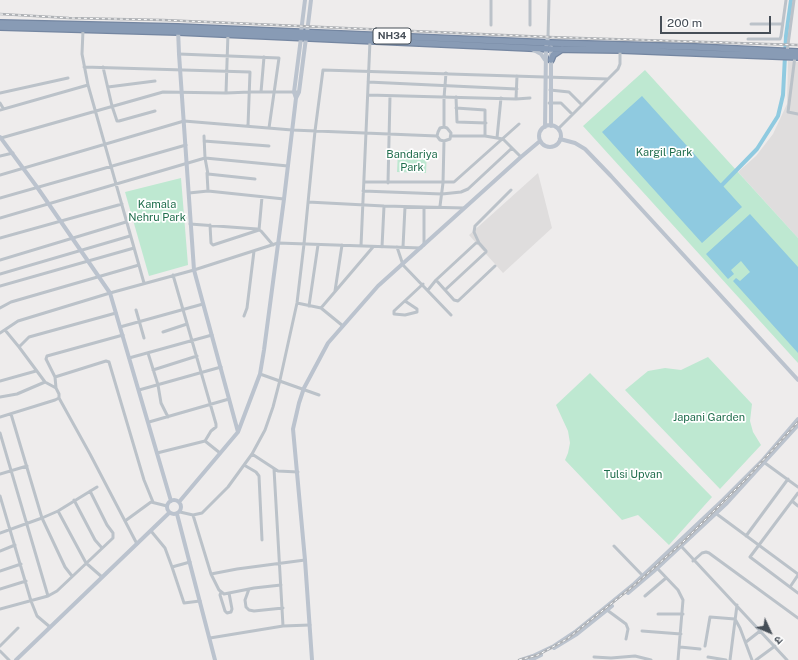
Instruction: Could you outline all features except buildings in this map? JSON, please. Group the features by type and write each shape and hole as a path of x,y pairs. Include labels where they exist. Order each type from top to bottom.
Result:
{"highway":[{"name":"NH34","path":"0,23 548,44 603,47 620,50 785,54"},
{"name":"NH34","path":"0,27 84,26"},
{"name":"NH34","path":"304,35 370,41 423,40 529,48 548,44 562,48 730,48 797,55"},
{"path":"548,60 562,48"}],"street":[{"path":"304,35 305,0"},
{"path":"179,502 238,432 260,374 264,350 275,244 284,199 296,92 304,35 311,0"},
{"path":"491,0 491,25"},
{"path":"530,0 530,25"},
{"path":"549,0 548,60 550,76 551,126"},
{"path":"748,39 778,40 781,36 786,0"},
{"path":"785,54 796,2"},
{"path":"751,24 782,24"},
{"path":"84,26 82,54 88,85 97,111 126,222 144,283"},
{"path":"178,29 194,270 238,432"},
{"path":"226,93 229,31"},
{"path":"361,246 370,41"},
{"path":"529,48 541,54 548,60"},
{"path":"558,129 620,66 620,50"},
{"path":"179,54 279,58 269,128"},
{"path":"797,55 788,112 798,114"},
{"path":"261,92 264,57"},
{"path":"545,127 545,76 548,60"},
{"path":"84,67 250,72 248,126"},
{"path":"103,67 112,106 118,121 155,111"},
{"path":"16,660 169,513 194,515 202,513 228,486 244,465 252,454 265,430 280,380 296,303 304,244 315,132 324,70 608,78"},
{"path":"444,127 446,74"},
{"path":"516,99 517,76"},
{"path":"0,93 68,78"},
{"path":"108,86 155,81"},
{"path":"368,82 517,89"},
{"path":"0,103 2,109 88,85"},
{"path":"550,90 569,92 582,105"},
{"path":"171,501 110,293 13,152 1,137 164,92 296,92"},
{"path":"368,95 444,98 530,98"},
{"path":"388,182 390,96"},
{"path":"456,98 457,122 486,123"},
{"path":"497,138 501,98"},
{"path":"545,103 561,103 572,114"},
{"path":"456,108 484,110 486,112 485,136"},
{"path":"0,175 184,121 315,132 437,136 440,140 444,141"},
{"path":"364,182 454,182 519,124"},
{"path":"551,126 558,129 560,139 556,145 549,147 542,144 540,141 540,132 545,127 551,126"},
{"path":"437,136 440,128 444,127"},
{"path":"444,127 450,130 451,136 447,141 444,141"},
{"path":"204,136 208,191"},
{"path":"451,136 485,136 503,139 521,157"},
{"path":"560,139 575,142 585,149 798,380"},
{"path":"204,141 268,146"},
{"path":"440,206 443,183 444,141"},
{"path":"312,660 298,472 293,429 304,388 328,343 378,286 540,141"},
{"path":"0,198 186,145"},
{"path":"364,191 442,194 458,193 468,189 512,148"},
{"path":"0,156 13,152"},
{"path":"0,218 205,158 288,166"},
{"path":"207,173 255,179"},
{"path":"445,290 486,251 479,243 474,232 475,226 511,190"},
{"path":"189,193 208,191 284,199"},
{"path":"259,230 262,197"},
{"path":"308,202 405,207 440,206 464,208"},
{"path":"0,238 122,204"},
{"path":"382,247 384,206"},
{"path":"403,247 405,207"},
{"path":"423,247 424,207"},
{"path":"0,260 126,222"},
{"path":"190,224 259,230 275,244"},
{"path":"210,225 211,243 213,245 259,230"},
{"path":"0,274 130,236"},
{"path":"428,290 436,280 474,245 479,243"},
{"path":"0,333 18,321 144,283 194,270 275,244 423,247"},
{"path":"309,306 318,245"},
{"path":"335,293 342,245"},
{"path":"321,308 373,247"},
{"path":"397,247 403,265 423,284 451,315"},
{"path":"0,286 134,248"},
{"path":"244,316 247,308 254,251"},
{"path":"0,308 11,302 139,265"},
{"path":"436,280 454,300 458,300 495,266"},
{"path":"157,453 205,441 216,426 173,275"},
{"path":"405,301 417,309 417,312 405,315 394,314 394,311 423,284"},
{"path":"296,303 321,308 343,326"},
{"path":"120,326 203,304"},
{"path":"136,310 144,338"},
{"path":"19,347 29,337 116,313"},
{"path":"163,332 187,324"},
{"path":"5,330 45,382 56,388"},
{"path":"122,335 47,356 46,359 55,377 59,398 137,544"},
{"path":"129,358 212,336"},
{"path":"148,353 158,385 161,403 168,416"},
{"path":"153,370 197,356"},
{"path":"55,377 109,362 144,480 153,502"},
{"path":"139,390 221,367"},
{"path":"0,381 36,371"},
{"path":"260,374 304,388 319,395"},
{"path":"0,397 17,394 45,382"},
{"path":"0,418 59,398"},
{"path":"148,422 229,399"},
{"path":"11,414 42,518 65,567 72,576"},
{"path":"521,660 554,646 575,632 657,568 664,559 681,546 714,512 798,420"},
{"path":"531,660 555,648 577,634 607,610 714,512 765,463 797,428"},
{"path":"0,433 48,596"},
{"path":"205,441 220,453"},
{"path":"252,454 274,469 298,472"},
{"path":"765,463 798,487"},
{"path":"244,465 256,472 259,476 262,540"},
{"path":"0,474 27,466"},
{"path":"274,469 283,626"},
{"path":"746,536 788,479"},
{"path":"0,533 28,524 58,511 97,487"},
{"path":"0,609 48,596 57,591 113,538 113,535 90,491"},
{"path":"798,492 750,557 798,593"},
{"path":"0,496 37,616 50,627"},
{"path":"74,500 95,540 102,548"},
{"path":"167,506 171,501 175,500 179,502"},
{"path":"792,501 798,506"},
{"path":"125,521 147,503 153,502 167,506"},
{"path":"179,502 181,508 178,513 215,660"},
{"path":"167,506 169,513"},
{"path":"0,512 4,511"},
{"path":"58,511 86,563 102,577"},
{"path":"714,512 798,575 790,587"},
{"path":"194,515 211,574 221,592 220,595 223,606 227,613 231,612 232,610 229,594"},
{"path":"150,531 164,546 184,603 200,601"},
{"path":"0,551 15,546"},
{"path":"614,546 644,577"},
{"path":"681,546 787,660"},
{"path":"694,561 702,552 707,552 798,618"},
{"path":"211,574 305,560"},
{"path":"172,567 190,562"},
{"path":"0,571 21,564"},
{"path":"657,568 682,596 683,614 678,660"},
{"path":"645,596 666,578"},
{"path":"0,589 26,581"},
{"path":"221,592 224,594 229,594 249,589 281,585"},
{"path":"249,589 245,600 246,607 249,610 254,611 283,608"},
{"path":"730,660 737,605"},
{"path":"607,610 626,624 628,629 626,639"},
{"path":"658,614 683,614"},
{"path":"705,646 710,616 735,619"},
{"path":"735,619 746,642 752,660"},
{"path":"210,638 283,626 310,625"},
{"path":"0,646 18,628"},
{"path":"746,642 760,630"},
{"path":"642,631 681,634"},
{"path":"756,660 775,646"},
{"path":"680,647 700,649"},
{"path":"0,651 9,660"},
{"path":"594,657 611,658 635,656 651,660"},
{"path":"708,657 726,660"}],"shaded area":[{"path":"788,61 798,62 798,238 738,172 756,156 773,134 787,104"},
{"path":"538,173 552,228 503,273 469,235"}],"green space":[{"name":"Kargil Park","path":"645,70 798,238 798,363 583,126"},
{"name":"Bandariya Park","path":"398,150 427,151 426,173 397,172"},
{"name":"Kamala Nehru Park","path":"181,178 188,265 149,276 125,192"},
{"name":"Japani Garden","path":"708,357 752,404 750,421 753,432 761,445 720,489 625,390 648,371 665,368 681,370"},
{"name":"Tulsi Upvan","path":"590,373 712,497 669,545 638,515 622,520 565,460 570,443 568,431 556,405"}],"water":[{"path":"642,96 742,207 702,243 602,132"},
{"path":"750,214 798,267 798,353 733,281 736,278 740,281 750,272 741,261 731,270 734,274 728,279 706,254"}],"waterway":[{"path":"722,185 757,149 778,116 783,95 786,36 791,0"}],"railway":[{"path":"0,14 548,37 798,45"},
{"path":"519,660 538,655 567,639 637,583 683,542 747,478 798,422"}]}
